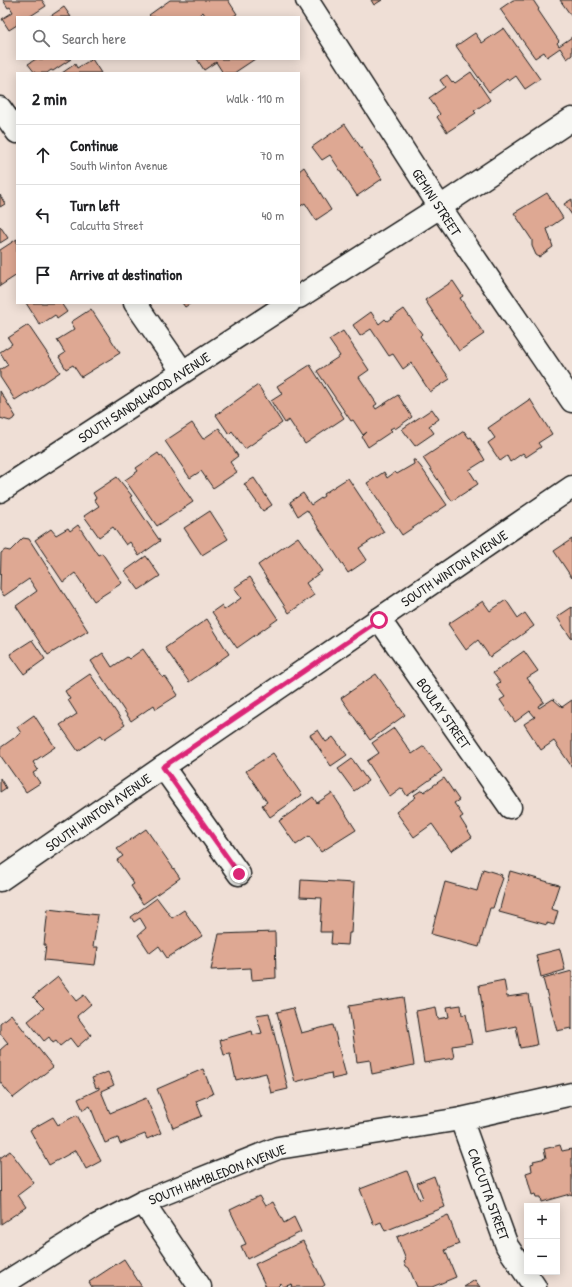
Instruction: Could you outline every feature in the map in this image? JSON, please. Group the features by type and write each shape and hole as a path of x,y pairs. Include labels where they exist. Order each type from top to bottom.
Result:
{"street":[{"name":"GEMINI STREET","path":"307,0 440,207 572,401"},
{"path":"0,108 16,131"},
{"path":"300,296 440,207 572,119"},
{"path":"136,304 182,371"},
{"name":"SOUTH SANDALWOOD AVENUE","path":"0,491 182,371 287,304"},
{"name":"SOUTH WINTON AVENUE","path":"0,880 572,487"},
{"name":"BOULAY STREET","path":"379,620 510,807"},
{"path":"163,767 239,874"},
{"name":"SOUTH HAMBLEDON AVENUE","path":"0,1286 94,1227 143,1202 278,1148 461,1119 572,1094"},
{"name":"CALCUTTA STREET","path":"461,1119 507,1246 535,1287"},
{"path":"143,1202 200,1287"}],"building":[{"path":"3,0 42,0 46,6 31,16 16,16 16,26 9,30 2,19 13,12 10,7 8,8"},
{"path":"170,0 228,0 237,14 234,16 205,16 203,12 198,16 149,15"},
{"path":"371,0 382,0 374,5"},
{"path":"513,0 533,0 559,41 557,43 559,46 572,37 572,55 567,59 560,48 547,57 544,52 535,58 500,9"},
{"path":"560,0 572,0 572,17"},
{"path":"64,7 70,16 50,16"},
{"path":"504,28 540,79 525,89 516,76 509,81 507,79 489,92 456,46 475,33 482,43"},
{"path":"34,60 70,60 53,71 51,70 48,72 34,72 28,64"},
{"path":"93,60 100,72 63,72 75,64 77,68"},
{"path":"198,60 254,60 236,72 222,72 216,62 204,70"},
{"path":"471,72 490,100 474,111 476,113 447,132 437,117 440,114 429,98 445,87 440,80 447,75 452,82 453,81 455,83"},
{"path":"345,124 382,179 357,196 330,155 322,160 312,147"},
{"path":"304,167 331,210 316,220 305,203 300,206 300,170"},
{"path":"547,193 563,218 547,229 553,247 539,257 536,255 532,246 532,240 514,213"},
{"path":"0,195 5,204 0,207"},
{"path":"572,199 572,215 564,204"},
{"path":"0,226 8,238 0,243"},
{"path":"16,240 16,276 0,286 0,250"},
{"path":"453,281 463,296 460,298 484,334 459,351 425,300"},
{"path":"27,304 62,304 67,312 57,319 55,315 40,325"},
{"path":"183,304 190,304 185,307"},
{"path":"91,309 120,353 81,377 73,365 66,369 59,357 65,353 57,340 75,329 71,322"},
{"path":"404,309 422,334 420,336 450,379 430,392 411,363 403,369 393,354 389,356 371,329 360,336 353,325 371,312 379,324 385,319 387,321"},
{"path":"28,325 60,372 27,394 26,393 15,400 0,377 0,370 8,365 0,352 12,344 8,338"},
{"path":"343,331 369,370 359,377 377,404 374,406 376,409 398,395 412,417 395,429 394,427 390,429 392,431 368,447 362,437 367,432 363,435 353,420 351,421 317,371 340,356 329,340"},
{"path":"310,365 344,418 305,444 289,420 285,423 271,401 282,394 277,386"},
{"path":"258,385 282,423 245,449 232,431 229,434 216,415"},
{"path":"0,391 16,417 10,421 0,418"},
{"path":"530,399 552,434 538,443 541,447 526,457 523,453 510,462 507,456 500,461 488,443 495,438 488,428"},
{"path":"432,409 439,419 429,426 434,433 415,446 402,429"},
{"path":"192,423 203,439 219,428 238,456 230,462 237,472 213,488 201,471 190,478 165,441"},
{"path":"464,431 469,438 471,437 485,460 469,470 478,484 452,501 423,458"},
{"path":"158,453 160,456 161,455 193,502 157,526 125,480 138,471 136,468"},
{"path":"413,460 415,460 421,467 447,505 402,535 367,483 384,472 387,478 395,472 397,474 414,464"},
{"path":"117,477 132,496 130,497 160,541 139,556 130,542 126,545 113,527 99,537 84,516 99,506 94,499 96,498 93,493"},
{"path":"254,478 272,505 263,511 244,484"},
{"path":"348,478 384,532 359,548 367,560 348,573 307,510 298,516 290,502 303,493 311,505 324,496 323,494"},
{"path":"210,511 228,539 202,555 184,528"},
{"path":"78,525 98,555 102,553 122,583 94,601 75,573 63,582 35,540 51,529 56,535 68,528 70,531"},
{"path":"298,537 322,571 306,583 314,595 289,613 258,565"},
{"path":"23,538 29,539 88,631 48,655 16,606 37,591 29,579 4,596 0,590 1,553 5,550 10,551"},
{"path":"572,539 572,578 554,551"},
{"path":"146,556 160,576 139,590 125,571"},
{"path":"250,577 278,619 237,648 212,612 222,605 224,610 241,598 234,588"},
{"path":"506,600 518,618 525,613 534,626 490,657 478,640 466,650 448,624 483,601 490,611"},
{"path":"572,607 572,637 571,638 557,617"},
{"path":"207,619 229,654 189,682 165,648"},
{"path":"32,640 45,659 24,674 10,654"},
{"path":"143,649 163,678 165,676 178,695 156,709 154,705 131,721 91,661 103,653 112,667 127,657 129,659"},
{"path":"524,651 538,671 527,678 544,702 538,706 539,708 553,699 562,707 572,700 572,767 554,741 541,750 524,724 535,717 530,711 515,722 500,700 505,697 496,685 500,682 493,673"},
{"path":"90,674 125,725 104,739 101,735 78,751 60,725 77,714 68,700 70,699 65,691"},
{"path":"376,674 405,715 370,740 341,698"},
{"path":"34,715 55,747 33,762 38,770 33,773 40,783 26,792 0,755 0,748 21,733 17,727"},
{"path":"394,728 412,754 424,746 442,771 407,796 402,788 390,797 367,761 379,753 372,743"},
{"path":"318,730 326,742 333,737 347,755 331,766 310,735"},
{"path":"273,753 302,795 270,817 262,805 267,802 246,771"},
{"path":"352,759 368,781 354,791 338,769"},
{"path":"0,778 6,788 0,792"},
{"path":"444,778 459,800 454,803 463,816 460,818 472,837 451,851 432,824 414,837 396,812 416,797 414,795 422,790 424,792"},
{"path":"332,793 356,830 321,852 309,836 296,845 279,821 313,797 317,803"},
{"path":"146,829 180,878 143,904 131,886 134,884 117,860 123,856 117,849"},
{"path":"483,869 502,875 501,877 503,878 493,908 490,908 479,947 431,934 445,882 477,891"},
{"path":"510,871 559,885 551,909 558,911 554,925 547,923 547,925 499,912"},
{"path":"301,880 354,883 351,933 349,933 348,945 331,944 332,932 320,932 322,898 300,897"},
{"path":"157,898 172,918 184,910 202,936 167,958 159,946 150,953 138,935 146,928 140,918 134,922 131,917"},
{"path":"48,909 98,915 93,947 98,947 95,965 44,960"},
{"path":"275,932 276,978 252,980 251,968 211,970 219,934"},
{"path":"560,949 565,970 541,977 536,955"},
{"path":"572,971 572,1030 571,1028 557,1031 543,979"},
{"path":"58,977 76,1001 84,995 91,1004 77,1016 91,1035 77,1047 70,1038 60,1046 56,1041 53,1043 49,1037 44,1041 28,1021 44,1008 33,997"},
{"path":"504,980 507,997 528,994 537,1045 520,1048 516,1026 486,1032 479,985"},
{"path":"403,997 414,1065 372,1074 370,1060 357,1062 349,1006"},
{"path":"461,1005 462,1015 466,1014 472,1043 452,1046 454,1058 424,1063 416,1011 436,1007 438,1019 449,1017 447,1007"},
{"path":"293,1008 301,1033 333,1025 346,1076 332,1079 331,1073 295,1082 277,1012"},
{"path":"269,1013 288,1089 271,1093 266,1073 236,1080 230,1054 224,1055 220,1040 252,1031 253,1035 262,1033 256,1015"},
{"path":"11,1014 53,1067 13,1098 0,1082 0,1050 8,1043 0,1033 0,1023"},
{"path":"203,1069 213,1094 196,1101 202,1116 173,1128 157,1089"},
{"path":"108,1072 114,1085 101,1091 110,1113 146,1098 161,1133 147,1139 145,1134 120,1144 118,1138 105,1143 90,1106 83,1110 78,1099 99,1089 99,1087 96,1088 92,1078"},
{"path":"77,1115 101,1161 86,1169 76,1150 49,1165 30,1130 53,1117 58,1125"},
{"path":"560,1145 562,1151 572,1149 572,1195 570,1194 541,1202 540,1197 536,1197 535,1194 532,1195 526,1173 532,1171 531,1164 534,1163 533,1161 546,1158 544,1149"},
{"path":"10,1151 34,1183 18,1195 26,1207 1,1224 0,1158"},
{"path":"407,1171 419,1200 423,1198 417,1183 434,1176 445,1207 385,1231 381,1222 374,1225 360,1189"},
{"path":"259,1196 265,1206 273,1202 284,1223 294,1217 301,1232 247,1259 241,1246 246,1244 230,1210"},
{"path":"448,1215 459,1244 445,1250 456,1277 432,1287 417,1287 409,1268 404,1262 406,1260 397,1237"},
{"path":"303,1241 325,1285 322,1287 291,1287 292,1284 283,1287 281,1283 277,1287 266,1287 255,1264"},
{"path":"124,1259 142,1287 92,1287 89,1282"},
{"path":"475,1280 480,1287 464,1287"}],"route":[{"path":"239,874 163,767 379,620"}]}
